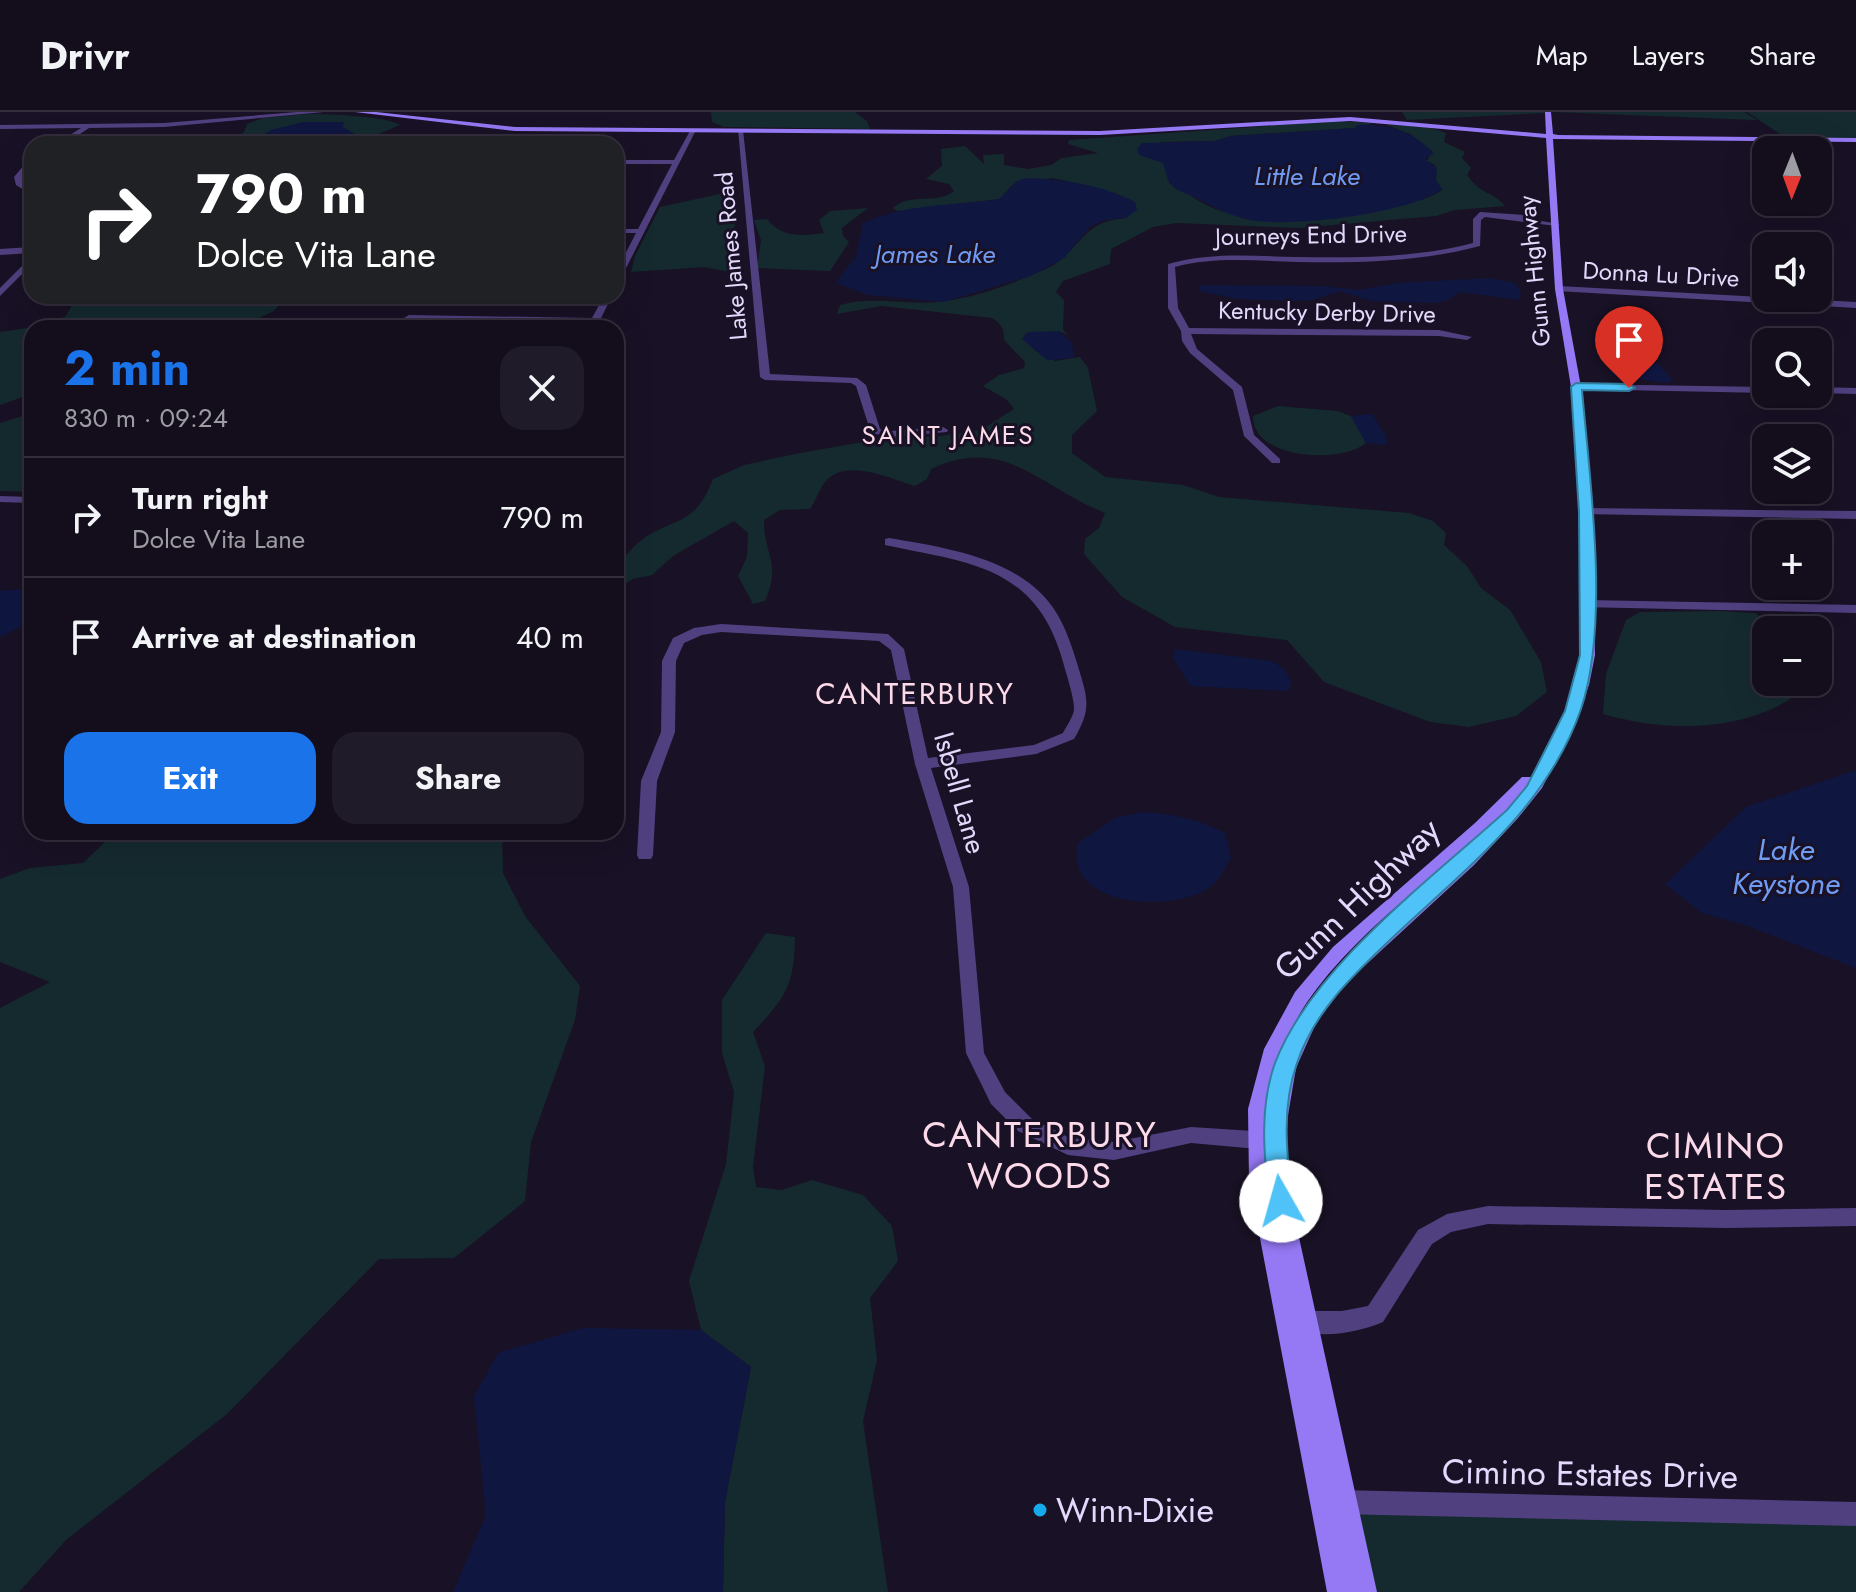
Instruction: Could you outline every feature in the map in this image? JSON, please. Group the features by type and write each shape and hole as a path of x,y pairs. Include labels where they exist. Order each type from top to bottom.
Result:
{"main road":[{"path":"358,112 504,128 1100,133 1350,119 1550,137 1856,140"},
{"name":"Gunn Highway","path":"1364,1592 1334,1502 1266,1225 1265,1140 1260,1081 1271,1046 1303,993 1348,944 1502,808 1552,753 1582,685 1588,655 1585,512 1576,387 1559,289 1548,112"},
{"name":"Gunn Highway","path":"1265,1140 1308,1322 1334,1502 1340,1592"}],"street":[{"path":"0,127 203,123 321,112"},
{"path":"73,136 87,127"},
{"path":"624,264 693,130"},
{"name":"Lake James Road","path":"740,130 765,377 853,380 861,385 875,431 890,434 943,430"},
{"path":"624,162 676,162"},
{"path":"24,170 18,177 24,187"},
{"name":"Journeys End Drive","path":"1276,461 1249,436 1238,389 1193,351 1173,308 1171,266 1221,254 1330,259 1437,252 1477,244 1477,219 1483,214 1556,222"},
{"name":"Journeys End Drive","path":"1523,216 1514,219 1524,223 1556,222"},
{"path":"624,231 641,231"},
{"path":"0,252 24,250"},
{"path":"0,293 24,268"},
{"name":"Donna Lu Drive","path":"1559,289 1856,305"},
{"path":"409,318 470,320"},
{"name":"Kentucky Derby Drive","path":"1186,331 1439,333 1467,337"},
{"path":"1576,387 1752,390"},
{"path":"1832,390 1856,391"},
{"path":"0,499 24,500"},
{"path":"1585,512 1856,515"},
{"path":"889,542 967,559 1000,573 1029,591 1055,621 1081,710 1069,736 1036,749 922,764"},
{"path":"1585,604 1856,609"},
{"name":"Isbell Lane","path":"645,855 649,781 668,732 669,661 678,641 699,631 721,628 883,637 897,649 922,764 961,887 975,1053 998,1098 1025,1125 1068,1146 1114,1151 1191,1135 1265,1140"},
{"path":"1308,1322 1342,1322 1375,1315 1425,1237 1447,1223 1488,1215 1726,1219 1856,1217"},
{"name":"Cimino Estates Drive","path":"1334,1502 1856,1514"}],"green space":[{"path":"711,112 855,112 867,121 870,129 724,127 712,122"},
{"path":"1402,112 1545,112 1545,113 1407,120"},
{"path":"1551,112 1744,112 1757,120"},
{"path":"1747,112 1856,112 1856,138 1783,136"},
{"path":"342,115 400,125 374,136 238,136 247,124 263,118"},
{"path":"1338,121 1375,123 1355,128 1231,136 1215,141 1160,142 1171,174 1191,196 1219,210 1251,218 1286,220 1355,214 1414,202 1442,190 1436,180 1435,165 1427,161 1432,151 1410,134 1387,125 1428,127 1446,133 1444,142 1465,152 1462,158 1471,168 1467,175 1505,206 1455,210 1436,216 1299,228 1176,223 1153,227 1111,249 1110,264 1063,281 1056,292 1064,300 1063,329 1067,335 1059,331 1034,350 1055,361 1080,357 1088,368 1097,411 1072,435 1072,453 1105,477 1183,485 1219,497 1409,513 1433,521 1446,533 1444,545 1467,566 1481,588 1510,610 1541,662 1547,692 1516,716 1469,727 1430,722 1324,682 1287,640 1175,627 1122,597 1084,554 1085,539 1099,528 1105,513 1022,468 980,458 957,460 931,469 927,479 915,486 868,472 844,471 825,482 810,509 780,510 764,520 772,568 765,601 753,604 738,576 747,557 748,533 734,521 673,556 652,575 633,579 624,585 624,556 651,534 690,514 706,495 713,479 744,465 890,437 933,437 981,430 1014,409 1006,399 983,386 999,375 1024,368 1025,362 1004,340 1002,327 992,318 881,306 837,314 840,305 853,302 932,302 986,292 1052,266 1092,229 1112,220 1126,218 1085,185 1052,178 1012,185 1000,199 897,211 893,208 907,201 940,197 954,191 949,184 926,179 942,166 941,149 965,146 984,164 983,155 1004,154 1004,165 1027,169 1051,165 1062,158 1098,153 1068,144 1069,140"},
{"path":"724,193 733,194 736,204 733,233 740,241 743,271 740,274 704,267 631,272 635,256 660,207"},
{"path":"868,208 842,228 843,236 849,242 830,271 757,268 761,240 754,220 767,219 786,233 816,234 824,233 819,220 830,211"},
{"path":"73,304 280,304 274,311 254,320 56,320 66,316"},
{"path":"24,329 24,397 0,405 0,332"},
{"path":"1278,406 1337,411 1351,416 1366,443 1338,454 1300,454 1282,449 1267,442 1257,431 1253,416"},
{"path":"24,416 24,492 0,491 0,423"},
{"path":"1640,612 1755,613 1760,616 1752,616 1752,696 1795,696 1767,711 1713,725 1657,725 1603,714 1606,674 1626,620"},
{"path":"107,840 502,840 503,873 525,916 580,986 575,1020 531,1142 525,1201 454,1258 379,1259 227,1414 66,1540 19,1592 0,1592 0,1008 50,982 0,962 0,879 30,868 83,863"},
{"path":"766,933 795,937 793,968 786,990 753,1032 765,1066 753,1167 756,1187 782,1190 812,1180 863,1195 892,1226 898,1261 870,1298 877,1360 863,1421 888,1592 723,1592 725,1502 751,1367 701,1330 689,1281 726,1164 734,1092 722,1053 722,1000"},
{"path":"1357,1513 1856,1520 1856,1592 1374,1592"}],"water":[{"path":"303,122 344,122 343,127 355,134 261,136 271,130"},
{"name":"Little Lake","path":"1357,125 1389,127 1418,139 1434,154 1426,157 1437,168 1436,180 1442,189 1426,198 1376,212 1316,220 1264,222 1236,216 1177,190 1169,183 1163,163 1139,155 1137,149 1142,143 1215,141 1231,136 1355,128"},
{"name":"James Lake","path":"1026,178 1096,187 1135,202 1137,210 1126,218 1105,220 1090,227 1064,258 1031,276 943,302 868,295 836,283 856,256 863,223 913,208 999,199 1017,181"},
{"path":"1488,278 1516,283 1521,293 1519,300 1460,292 1446,301 1435,303 1371,301 1339,291 1314,300 1293,301 1237,299 1199,291 1199,285 1322,286 1358,290 1397,283"},
{"path":"1059,331 1072,343 1074,358 1047,360 1022,339 1027,332"},
{"path":"1620,358 1659,364 1673,381 1667,383 1612,375 1608,363"},
{"path":"1372,414 1386,436 1387,445 1366,443 1351,416"},
{"path":"24,589 24,626 0,637 0,591"},
{"path":"1175,649 1272,661 1284,669 1292,682 1288,691 1190,686 1173,658"},
{"name":"Lake Keystone","path":"1856,770 1856,968 1745,925 1702,913 1665,884 1746,807"},
{"path":"1143,812 1186,818 1225,833 1231,858 1214,884 1201,893 1183,898 1142,902 1103,892 1088,882 1079,869 1077,844 1115,818"},
{"path":"583,1328 701,1330 751,1367 725,1502 723,1592 453,1592 486,1515 474,1397 498,1353"}],"place":[{"name":"Winn-Dixie","path":"1040,1510"}],"district":[{"name":"SAINT JAMES","path":"948,435"},
{"name":"CANTERBURY","path":"915,693"},
{"name":"CANTERBURY WOODS","path":"1040,1154"},
{"name":"CIMINO ESTATES","path":"1716,1166"}],"route":[{"path":"1281,1201 1274,1142 1277,1102 1285,1064 1306,1019 1346,969 1502,828 1534,788 1573,711 1588,655 1585,512 1576,387 1629,388"}]}
